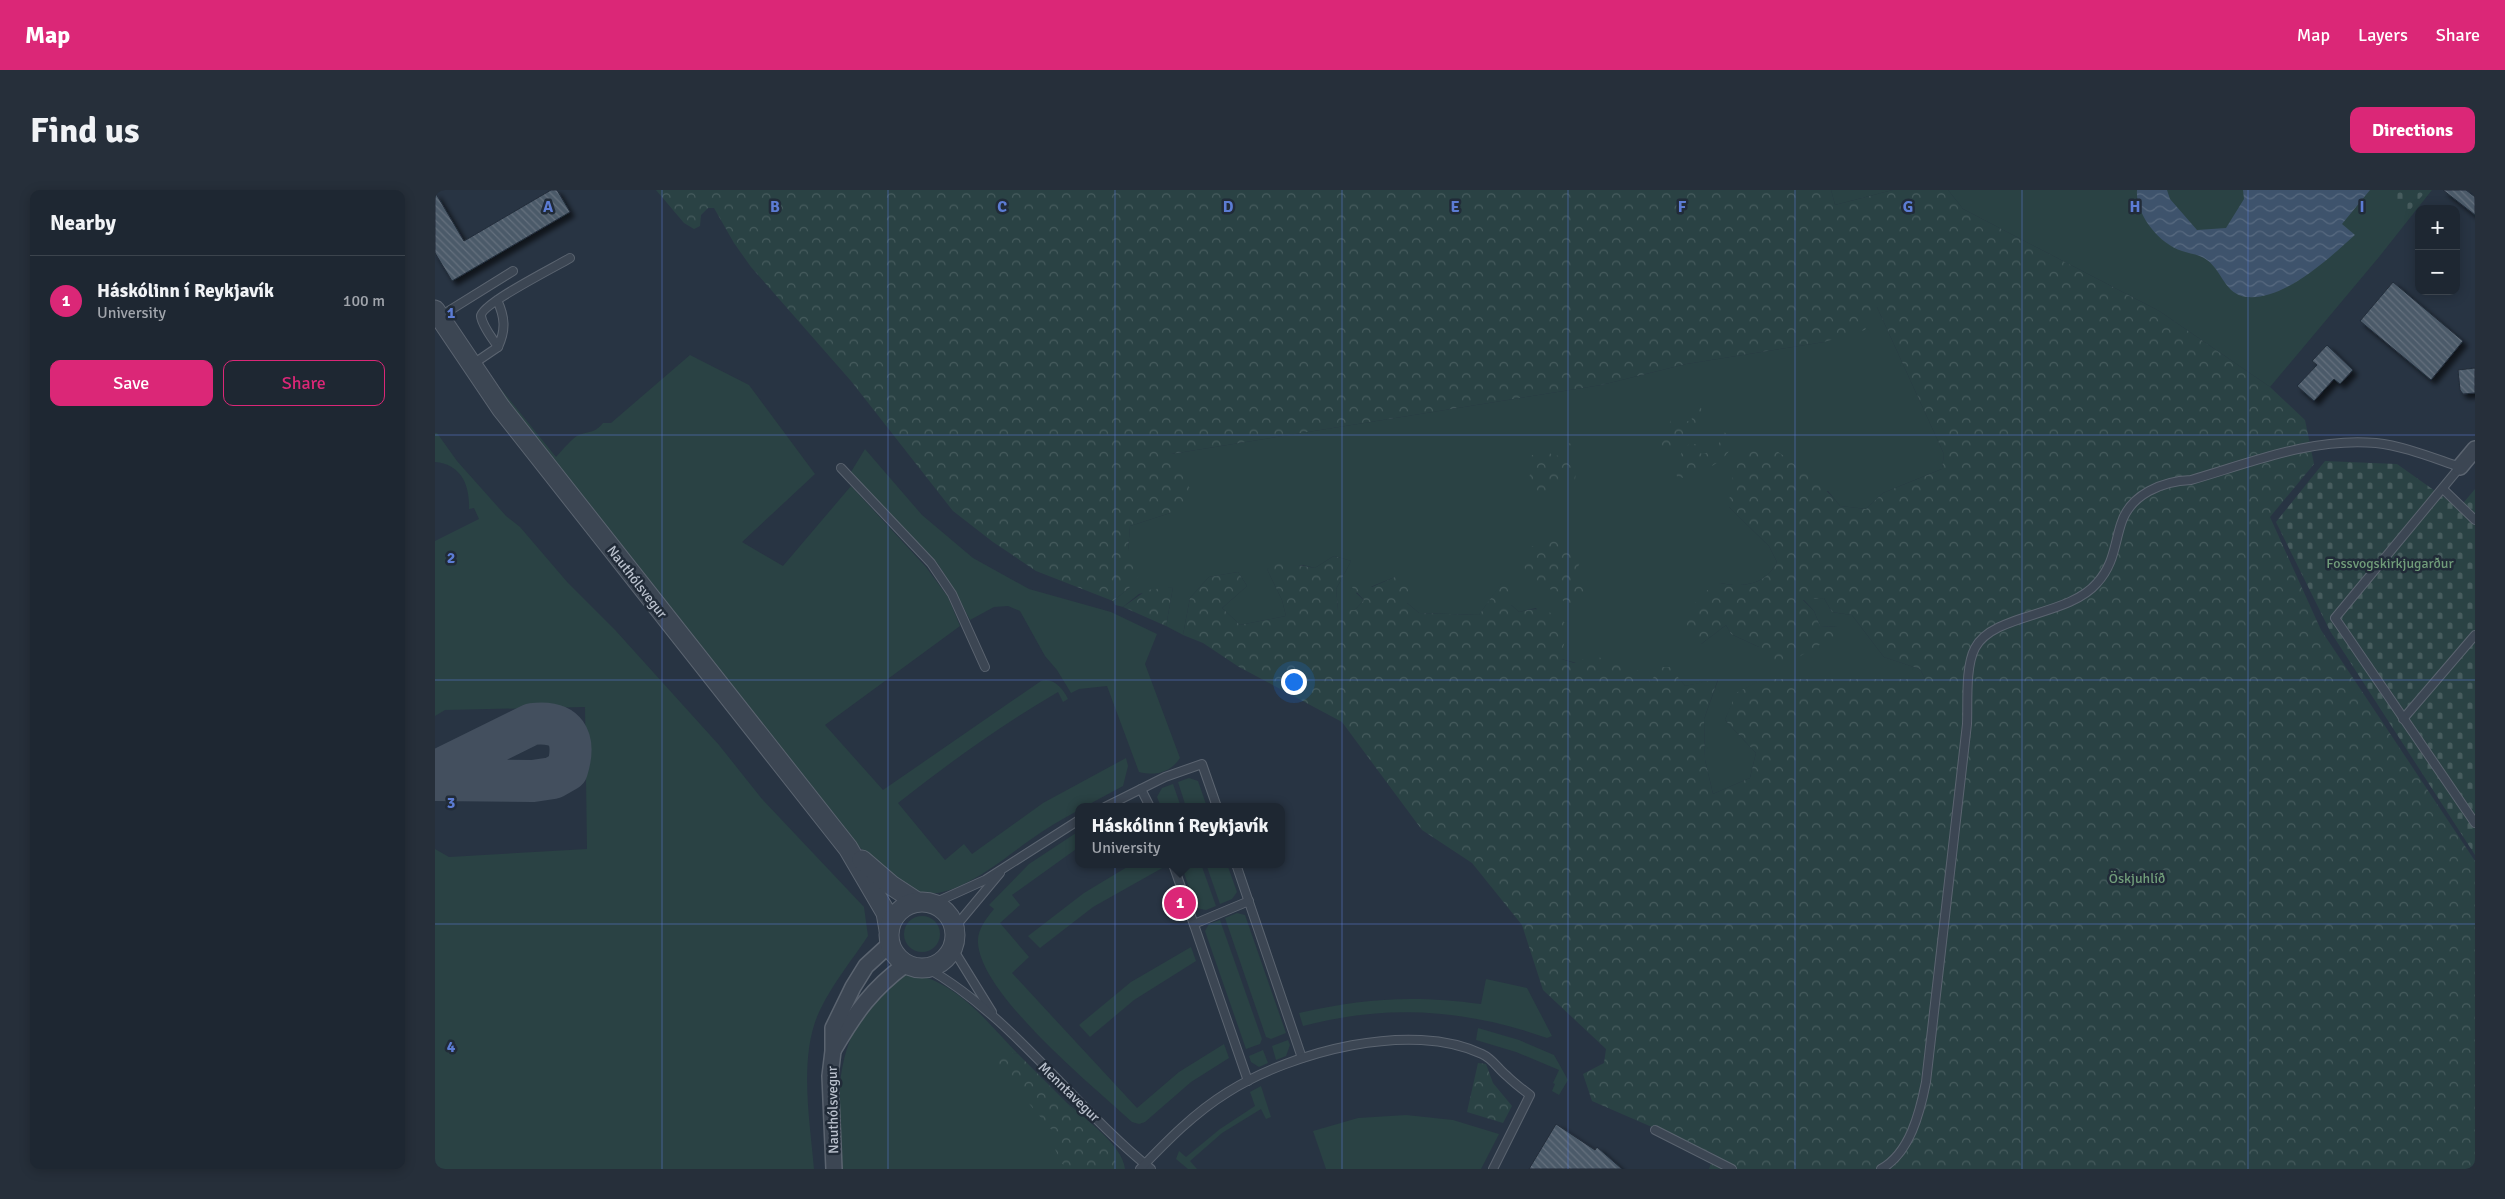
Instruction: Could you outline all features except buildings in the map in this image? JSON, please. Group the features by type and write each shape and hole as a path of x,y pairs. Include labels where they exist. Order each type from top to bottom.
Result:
{"street":[{"name":"Nauthólsvegur","path":"436,315 501,408 848,848 878,896 886,913 890,937 866,966 838,1014 833,1028 830,1076 834,1169"},
{"path":"2460,467 2475,449"},
{"name":"Nauthólsvegur","path":"848,848 891,885 925,902"},
{"path":"925,902 943,909 951,917 955,927 956,938 953,949 937,965 927,968 906,964 894,952 890,937 898,912 925,902"},
{"name":"Nauthólsvegur","path":"833,1051 852,1018 871,993 906,964"}],"lane":[{"path":"497,347 481,316 483,310 570,258"},
{"path":"436,315 513,271"},
{"path":"471,365 497,347 504,334 502,311 497,300"},
{"path":"1881,1169 1899,1152 1910,1133 1920,1111 1926,1082 1967,724 1970,666 1975,648 1987,634 2015,620 2068,604 2097,583 2113,558 2122,522 2140,497 2173,481 2191,480 2306,448 2342,442 2377,443 2460,467 2335,618 2475,823"},
{"path":"841,468 931,563 952,594 985,668"},
{"path":"2443,488 2475,520"},
{"path":"2403,719 2475,636"},
{"path":"1113,803 1141,789 1202,764 1216,803"},
{"path":"1141,789 1148,803"},
{"path":"925,902 969,888 1005,868 1037,845 1075,822"},
{"path":"955,927 1005,868"},
{"path":"1174,868 1248,1081"},
{"path":"1237,868 1302,1058"},
{"path":"1194,924 1249,901"},
{"name":"Menntavegur","path":"953,949 996,1018"},
{"name":"Menntavegur","path":"927,968 964,992 996,1018 1145,1167"},
{"path":"1145,1167 1192,1118 1227,1092 1248,1081 1302,1058 1363,1044 1421,1040 1480,1053 1494,1060 1505,1075 1530,1095 1493,1169"},
{"path":"1655,1130 1733,1169"}],"green space":[{"name":"Öskjuhlíð","path":"656,190 1831,190 1835,205 1893,190 1948,190 1963,209 2159,311 2270,387 2305,420 2314,464 2270,517 2321,630 2475,861 2475,1169 1709,1169 1714,1154 1592,1101 1583,1074 1604,1063 1606,1049 1543,990 1522,925 1472,863 1422,830 1342,722 1239,667 1203,643 1183,635 1190,598 1209,577 1238,572 1247,586 1222,608 1240,625 1286,616 1282,600 1267,569 1281,562 1315,568 1334,556 1351,561 1336,589 1338,610 1355,610 1364,600 1350,585 1356,577 1372,587 1395,577 1409,579 1407,603 1419,613 1479,615 1503,581 1511,582 1511,605 1519,612 1534,609 1545,611 1568,625 1561,659 1574,663 1592,655 1637,670 1651,682 1659,667 1670,667 1685,686 1718,679 1704,719 1705,760 1713,794 1750,778 1756,753 1725,720 1736,693 1763,679 1925,679 1920,669 1884,657 1852,615 1832,612 1824,598 1803,600 1814,611 1820,626 1837,627 1840,633 1797,658 1767,663 1759,647 1731,634 1726,625 1701,644 1688,639 1686,618 1701,594 1720,583 1745,585 1753,583 1767,576 1777,562 1769,546 1729,507 1734,472 1738,461 1744,453 1752,448 1763,447 1776,451 1820,485 1840,506 1866,509 1883,493 1942,469 1944,454 1877,307 1865,330 1824,342 1686,364 1601,385 1171,454 1193,494 1170,513 1130,526 1128,550 1142,571 1130,587 1113,601 1036,571 993,542 953,511 851,381 751,267 734,243 714,208 708,208 701,215 700,226 694,229 684,223"},
{"path":"1831,190 1893,190 1835,205"},
{"path":"1948,190 2432,190 2420,205 2415,205 2415,211 2379,257 2270,387 2159,311 1963,209"},
{"path":"2391,190 2427,190 2409,211 2389,196"},
{"path":"1877,307 1944,454 1942,469 1883,493 1866,509 1840,506 1828,491 1729,507 1769,546 1777,562 1767,576 1753,583 1737,585 1720,583 1701,644 1726,625 1731,634 1759,647 1837,627 1820,626 1814,611 1803,599 1824,598 1832,612 1852,615 1884,657 1920,669 1925,679 1764,679 1737,693 1725,720 1756,753 1750,778 1713,794 1705,760 1704,719 1718,680 1685,686 1681,681 1651,682 1561,659 1536,608 1519,612 1511,605 1511,582 1503,582 1479,615 1419,613 1407,603 1395,577 1356,593 1364,600 1355,610 1338,610 1336,589 1351,561 1334,556 1315,568 1302,565 1267,569 1282,600 1286,616 1240,625 1222,608 1247,586 1238,572 1209,577 1190,598 1183,635 1166,626 1173,587 1139,594 1123,607 1115,605 1113,601 1130,587 1128,550 1130,526 1170,513 1171,454 1601,385 1686,364 1824,342"},
{"path":"690,355 749,385 815,474 742,542 783,566 851,486 926,567 948,597 960,626 825,725 883,790 1041,681 1053,682 1063,691 1068,699 1063,702 1058,692 976,745 898,803 945,860 964,844 972,854 1043,803 1126,758 1128,766 1123,786 1091,803 1075,803 1075,812 1042,832 976,878 960,886 930,894 915,892 900,884 854,841 490,383 487,372 556,457 576,436 595,430 603,423 611,423"},
{"path":"1689,403 1700,405 1701,421 1694,433 1667,451 1659,446 1673,415 1677,411 1683,416 1685,422 1692,420"},
{"path":"1723,432 1734,436 1731,448 1723,458 1702,472 1689,469 1685,478 1677,477 1676,467 1678,459 1689,444 1697,444 1697,451 1702,454 1707,453 1717,446"},
{"path":"435,433 437,433 457,461 506,516 520,527 568,583 616,631 719,745 762,799 864,907 868,936 825,1000 813,1028 809,1047 807,1088 814,1169 435,1169 435,849 449,857 587,849 585,707 445,710 435,716 435,541 479,519 474,508 469,509 468,492 462,477 451,467 435,462"},
{"path":"1567,443 1573,444 1575,450 1568,464 1576,469 1575,481 1536,494 1527,489 1531,469 1531,456 1545,448 1552,455 1560,456"},
{"path":"865,449 922,515 973,558 1029,589 1111,612 1157,634 1145,664 1180,758 1172,767 1162,772 1151,774 1139,772 1107,686 1079,689 1071,693 1057,670 1045,656 1020,611 1008,606 994,607 970,620 938,564 851,472"},
{"name":"Fossvogskirkjugarður","path":"2325,461 2397,464 2459,508 2475,489 2475,855 2330,631 2276,522"},
{"path":"1545,537 1561,542 1582,558 1577,569 1576,581 1592,583 1591,590 1569,606 1549,588 1529,583 1524,564 1525,555 1530,546 1544,546"},
{"path":"1173,587 1166,626 1123,607 1147,590"},
{"path":"1189,778 1198,781 1206,803 1185,803 1178,782"},
{"path":"1173,784 1180,803 1159,803 1157,797 1162,788"},
{"path":"1075,834 1075,850 1012,895 1020,905 1000,923 1029,957 1012,973 1137,1108 1179,1072 1224,1044 1229,1058 1191,1082 1145,1122 1139,1124 1132,1122 1067,1064 1018,1013 998,988 984,964 978,938 985,921 994,909 989,905 1029,864"},
{"path":"1125,868 1162,868 1093,907 1040,948 1028,936 1084,893"},
{"path":"1182,868 1202,868 1216,906 1206,910 1196,908"},
{"path":"1207,868 1228,868 1237,892 1232,899 1220,904"},
{"path":"1237,913 1245,915 1286,1033 1271,1039 1266,1037 1225,918"},
{"path":"922,916 929,917 935,921 939,927 939,941 935,947 929,951 922,952 915,951 909,947 905,941 904,934 905,927 909,921 915,917"},
{"path":"1220,920 1262,1039 1260,1044 1246,1049 1205,931 1209,924"},
{"path":"1191,947 1196,961 1134,1000 1090,1037 1079,1025 1131,982"},
{"path":"905,973 939,983 968,1003 1018,1054 1010,1053 1086,1126 1066,1102 1110,1141 1123,1160 1125,1169 841,1169 839,1098 846,1054 853,1033 864,1012 880,992"},
{"path":"1486,979 1527,988 1552,1036 1547,1038 1517,1028 1486,1021 1426,1013 1395,1012 1365,1015 1303,1026 1299,1013 1367,1001 1411,999 1481,1004"},
{"path":"1478,1028 1519,1040 1554,1055 1568,1080 1559,1095 1552,1091 1555,1084 1553,1083 1559,1070 1516,1052 1476,1040"},
{"path":"1288,1040 1290,1045 1286,1056 1276,1060 1272,1046"},
{"path":"999,1050 1018,1054 1066,1102 1115,1160 1116,1168 1069,1169 1061,1163 1055,1149 1055,1134 1000,1070 995,1060"},
{"path":"1263,1050 1268,1063 1259,1067 1251,1062 1249,1056"},
{"path":"1478,1063 1486,1064 1493,1083 1512,1106 1503,1123 1467,1112"},
{"path":"1261,1086 1271,1117 1266,1119 1261,1109 1222,1133 1190,1161 1197,1169 1188,1169 1176,1159 1179,1151 1186,1157 1220,1129 1255,1106 1250,1092"},
{"path":"1406,1115 1453,1120 1499,1134 1481,1169 1326,1169 1313,1131 1358,1118"}],"water":[{"path":"2137,190 2167,190 2170,199 2197,230 2226,228 2244,199 2243,190 2370,190 2342,224 2355,235 2319,266 2291,285 2276,292 2247,297 2229,288 2207,260 2201,256 2173,247 2157,235 2144,218 2140,209"}],"taxiway":[{"path":"435,772 532,724 553,725 561,728 569,740 571,749 567,770 553,778 533,781 435,780"}],"place":[{"name":"Háskólinn í Reykjavík","path":"1180,903"}]}
